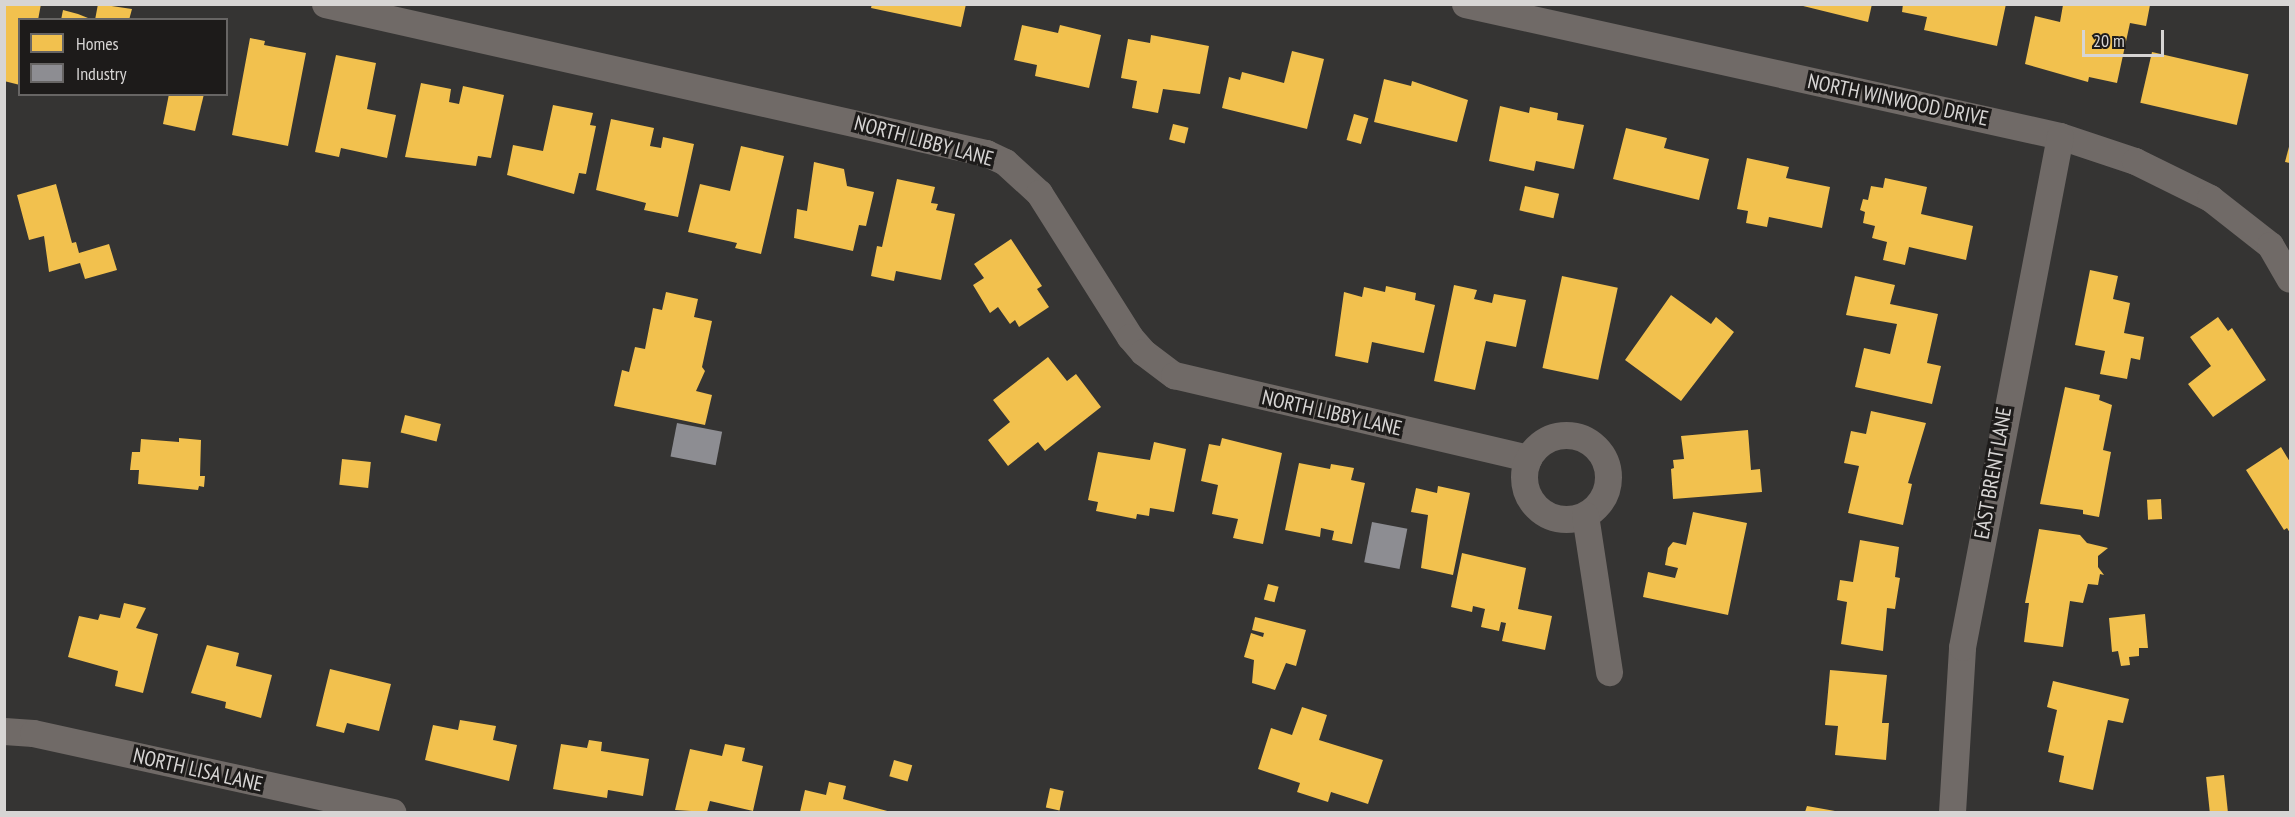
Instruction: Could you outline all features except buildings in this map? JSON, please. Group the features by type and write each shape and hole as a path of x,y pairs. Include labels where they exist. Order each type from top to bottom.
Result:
{"street":[{"name":"NORTH LIBBY LANE","path":"325,4 986,153 1005,162 1039,193 1130,337 1143,352 1174,375 1528,458"},
{"name":"NORTH WINWOOD DRIVE","path":"1465,4 2060,136 2135,161 2210,198 2270,245 2290,279"},
{"name":"EAST BRENT LANE","path":"1952,813 1962,647 2060,136"},
{"path":"1559,435 1572,435 1595,447 1605,464 1607,484 1596,507 1585,515 1559,519 1536,507 1524,484 1528,458 1536,447 1559,435"},
{"path":"1585,515 1609,672"},
{"name":"NORTH LISA LANE","path":"4,731 33,733 392,813"}]}
